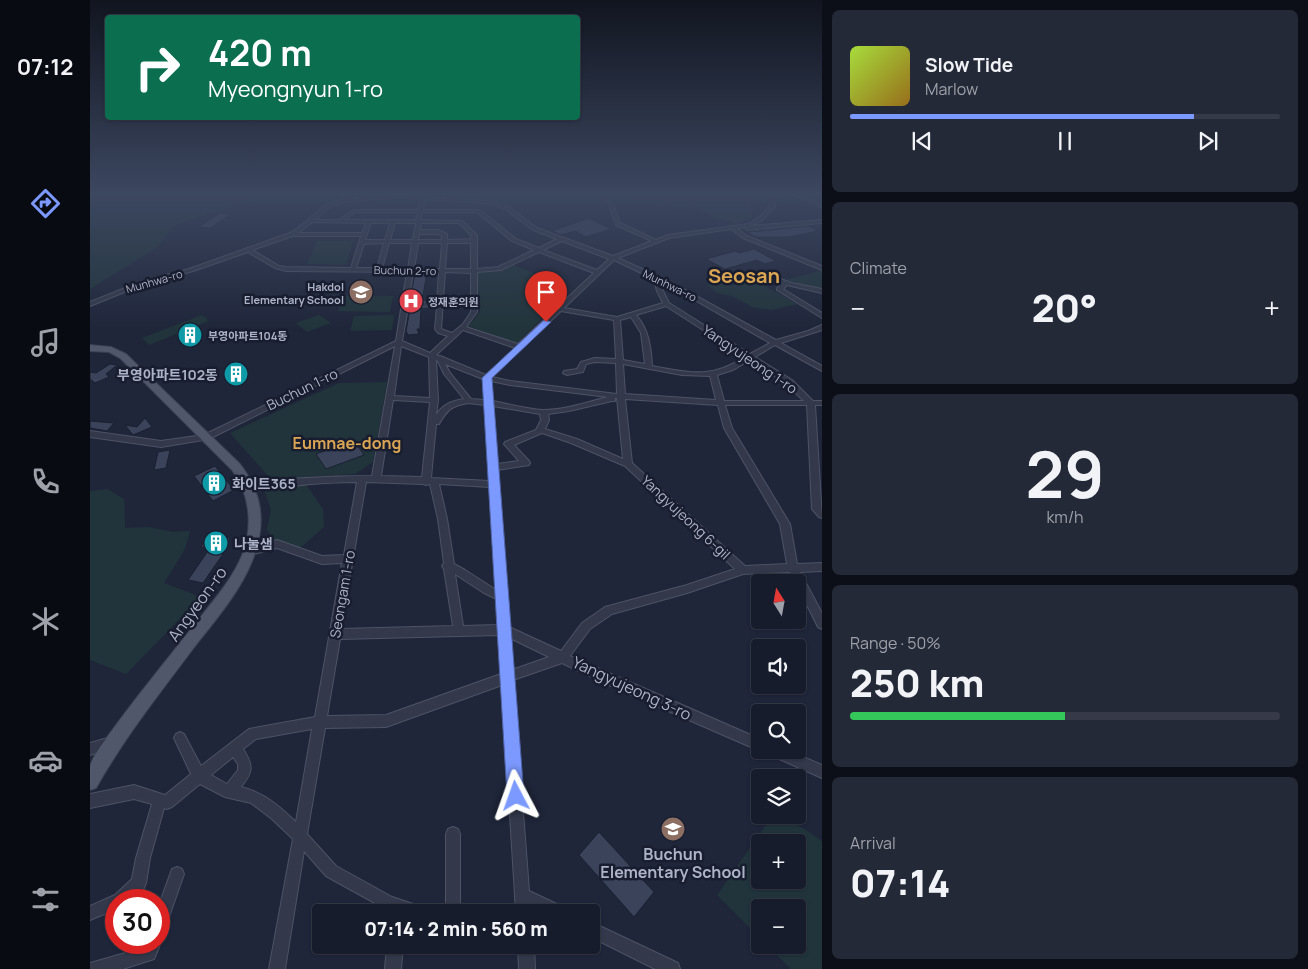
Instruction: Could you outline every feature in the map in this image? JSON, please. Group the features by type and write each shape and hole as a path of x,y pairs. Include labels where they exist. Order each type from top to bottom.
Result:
{"main road":[{"name":"Angyeon-ro","path":"90,348 111,350 123,356 241,472 253,497 254,524 250,550 239,573 113,742 90,782"}],"street":[{"name":"Munhwa-ro","path":"90,304 136,285 191,270 276,239"},
{"path":"353,270 363,239"},
{"path":"513,239 598,274"},
{"name":"Buchun 2-ro","path":"247,249 281,268 474,271 499,269 542,250 561,239"},
{"name":"Munhwa-ro","path":"562,239 656,276 822,369"},
{"path":"644,239 647,244"},
{"path":"650,239 655,241"},
{"path":"487,378 613,258 661,239"},
{"path":"753,239 822,268"},
{"path":"362,242 475,242 474,312 462,328 432,355"},
{"path":"380,270 387,242"},
{"path":"376,480 414,242"},
{"path":"444,242 438,329 454,336"},
{"path":"764,275 786,283 822,291"},
{"path":"560,309 618,319 667,304 660,291 656,276"},
{"path":"786,283 779,288 822,316"},
{"path":"783,291 822,308"},
{"path":"404,304 440,304"},
{"name":"Yangyujeong 1-ro","path":"667,304 788,382 811,403 817,508 822,515"},
{"path":"633,315 639,320 647,341 650,368"},
{"path":"618,319 621,397 628,464"},
{"path":"567,373 580,370 583,363 591,359 650,368 713,374 729,369 775,342 804,335 822,327"},
{"path":"462,328 520,347"},
{"path":"398,342 487,378 510,383 621,397 722,403 822,402"},
{"name":"Buchun 1-ro","path":"206,437 398,342"},
{"path":"432,355 434,400 430,482 444,519 447,566 460,631"},
{"path":"441,358 444,370 460,386 469,401"},
{"path":"713,374 728,428 784,524 793,569 822,624"},
{"path":"487,378 523,904"},
{"path":"432,432 439,412 445,406 458,401 544,412 621,397"},
{"path":"389,398 434,400"},
{"path":"493,468 526,464 508,444 536,434 545,420 544,412"},
{"name":"Yangyujeong 6-gil","path":"540,430 574,441 628,464 744,570"},
{"path":"90,434 161,444 206,437"},
{"path":"90,440 105,436"},
{"name":"Seongam 1-ro","path":"277,969 362,480"},
{"path":"250,489 293,481 376,480 494,484"},
{"path":"250,550 277,544 322,560 348,559"},
{"path":"447,566 460,570 489,592 502,597"},
{"path":"90,801 134,792 167,802 253,733 320,722 386,721 564,657 586,626 609,610 686,589 744,570 822,567"},
{"path":"335,634 504,630"},
{"name":"Yangyujeong 3-ro","path":"504,630 617,683 751,741"},
{"path":"180,738 199,776 230,791 254,797 277,814 300,836 331,871 387,904"},
{"path":"90,749 113,742"},
{"path":"230,791 245,772 244,762 235,748"},
{"path":"792,759 822,772"},
{"path":"132,889 139,883 143,858 160,800"},
{"path":"452,834 453,904"},
{"path":"170,894 177,874"},
{"path":"522,895 541,904"},
{"path":"90,913 105,907"},
{"path":"600,933 672,969"},
{"path":"94,969 149,954"},
{"path":"393,969 394,954"},
{"path":"526,954 527,969"}],"shaded area":[{"path":"90,239 164,239 158,247 90,289"},
{"path":"317,241 353,241 346,265 307,264"},
{"path":"514,265 556,282 550,290 565,296 517,343 468,326 480,312 477,271 497,270"},
{"path":"822,270 822,289 786,280"},
{"path":"719,280 731,286 754,280 797,304 771,310 752,307 732,296 717,293 707,285"},
{"path":"344,295 393,296 390,312 338,311"},
{"path":"202,315 209,321 149,345 142,338"},
{"path":"319,315 331,323 307,332 296,323"},
{"path":"394,315 392,330 350,331 354,316"},
{"path":"387,382 373,462 355,474 271,479 230,433 339,383"},
{"path":"304,482 323,509 324,527 299,549 273,539 267,529 271,510 263,486"},
{"path":"107,489 124,499 125,528 148,527 173,532 190,531 185,549 164,583 201,597 126,674 90,660 90,491"},
{"path":"767,824 796,824 822,841 822,969 791,969 776,954 806,954 806,899 751,899 751,929 717,895 751,846 751,889 806,889 806,834 760,834"}],"building":[{"path":"754,249 776,261 765,264 757,260 725,269 706,259 735,251 739,253"},
{"path":"415,274 425,274 422,301 410,301"},
{"path":"421,308 420,329 417,329 419,334 408,335 406,331 410,309"},
{"path":"110,364 117,365 106,374 109,377 95,383 90,379 90,372 96,373"},
{"path":"145,418 152,427 133,435 125,425 137,427"},
{"path":"90,421 114,423 107,431 90,428"},
{"path":"354,440 364,455 326,469 316,454"},
{"path":"170,450 166,468 154,470 158,452"},
{"name":"화이트365","path":"215,466 234,490 213,501 194,476"},
{"path":"207,536 230,538 223,554 203,583 188,580 210,548 201,547"},
{"path":"599,832 654,892 634,917 579,855"}],"place":[{"name":"Hakdol Elementary School","path":"361,292"},
{"name":"정재훈의원","path":"411,301"},
{"name":"부영아파트104동","path":"190,335"},
{"name":"부영아파트102동","path":"236,374"},
{"name":"화이트365","path":"214,483"},
{"name":"나눌샘","path":"216,543"},
{"name":"Buchun Elementary School","path":"673,829"}],"district":[{"name":"Seosan","path":"744,275"},
{"name":"Eumnae-dong","path":"347,443"}],"route":[{"path":"516,796 487,378 546,322"}]}
